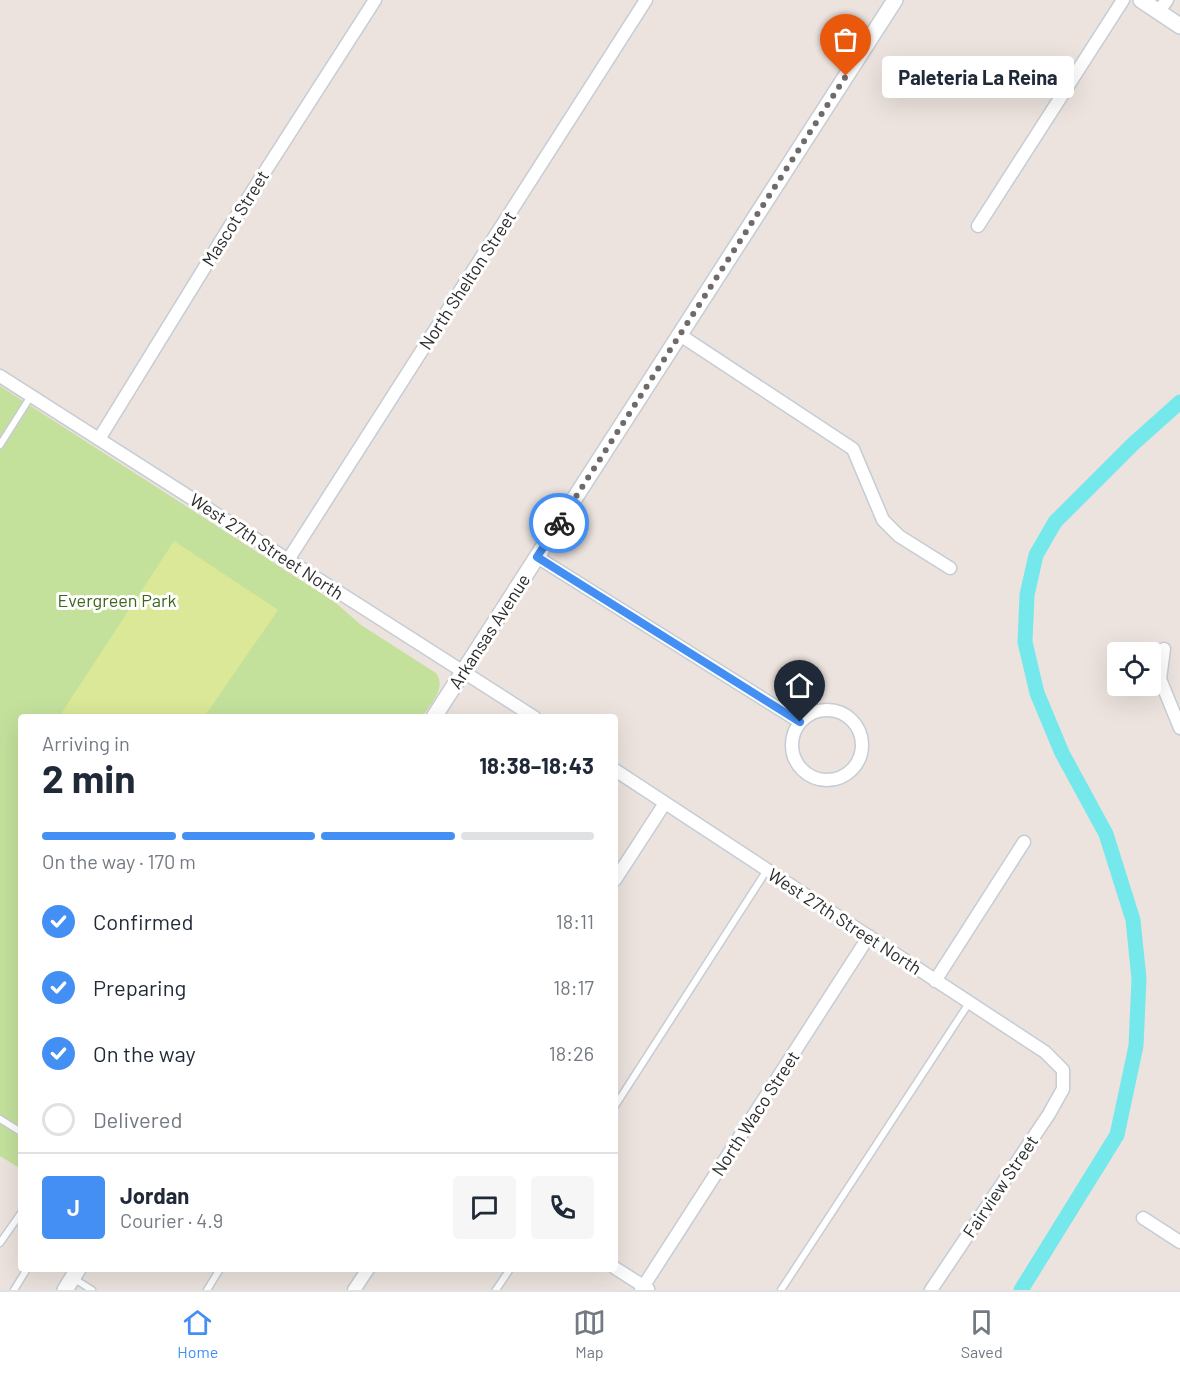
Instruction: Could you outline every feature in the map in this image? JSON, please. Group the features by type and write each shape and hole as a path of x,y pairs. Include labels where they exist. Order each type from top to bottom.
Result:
{"street":[{"name":"Mascot Street","path":"99,439 232,223 375,0"},
{"name":"North Shelton Street","path":"288,560 646,0"},
{"name":"Arkansas Avenue","path":"436,714 895,0"},
{"path":"978,226 1123,0"},
{"path":"1141,0 1163,6 1180,26"},
{"path":"680,335 853,449 883,520 899,536 950,568"},
{"name":"West 27th Street North","path":"0,376 529,714"},
{"path":"537,557 800,722"},
{"path":"1164,649 1160,679 1180,728"},
{"path":"830,710 851,719 858,727 863,749 853,771 843,778 819,780 799,767 791,745 800,722 808,715 830,710"},
{"name":"West 27th Street North","path":"618,772 1058,1063 1063,1070 1064,1081"},
{"path":"618,875 665,802"},
{"path":"935,981 1024,842"},
{"name":"North Waco Street","path":"644,1289 869,936"},
{"name":"Fairview Street","path":"931,1290 1049,1114 1063,1089 1064,1081"},
{"path":"1143,1218 1180,1242"},
{"path":"618,1270 644,1289"},
{"path":"354,1290 366,1272"}],"lane":[{"path":"0,445 31,396"},
{"path":"618,1101 768,870"},
{"path":"781,1290 969,1003"},
{"path":"0,1119 18,1130"},
{"path":"0,1243 18,1217"},
{"path":"14,1290 25,1272"},
{"path":"207,1290 218,1272"},
{"path":"496,1290 508,1272"},
{"path":"72,1279 92,1290"}],"green space":[{"name":"Evergreen Park","path":"0,386 336,603 361,625 436,673 440,684 439,690 424,714 18,714 18,1167 0,1156"},
{"path":"174,541 278,610 206,714 61,714"}],"waterway":[{"path":"1021,1290 1117,1135 1136,1046 1139,979 1133,920 1106,834 1062,753 1037,693 1025,642 1027,595 1036,555 1055,522 1133,444 1180,402"}],"way so far":[{"path":"559,523 846,76"}],"place":[{"name":"Paleteria La Reina","path":"846,76"}],"route":[{"path":"559,523 537,557 800,722"}]}
